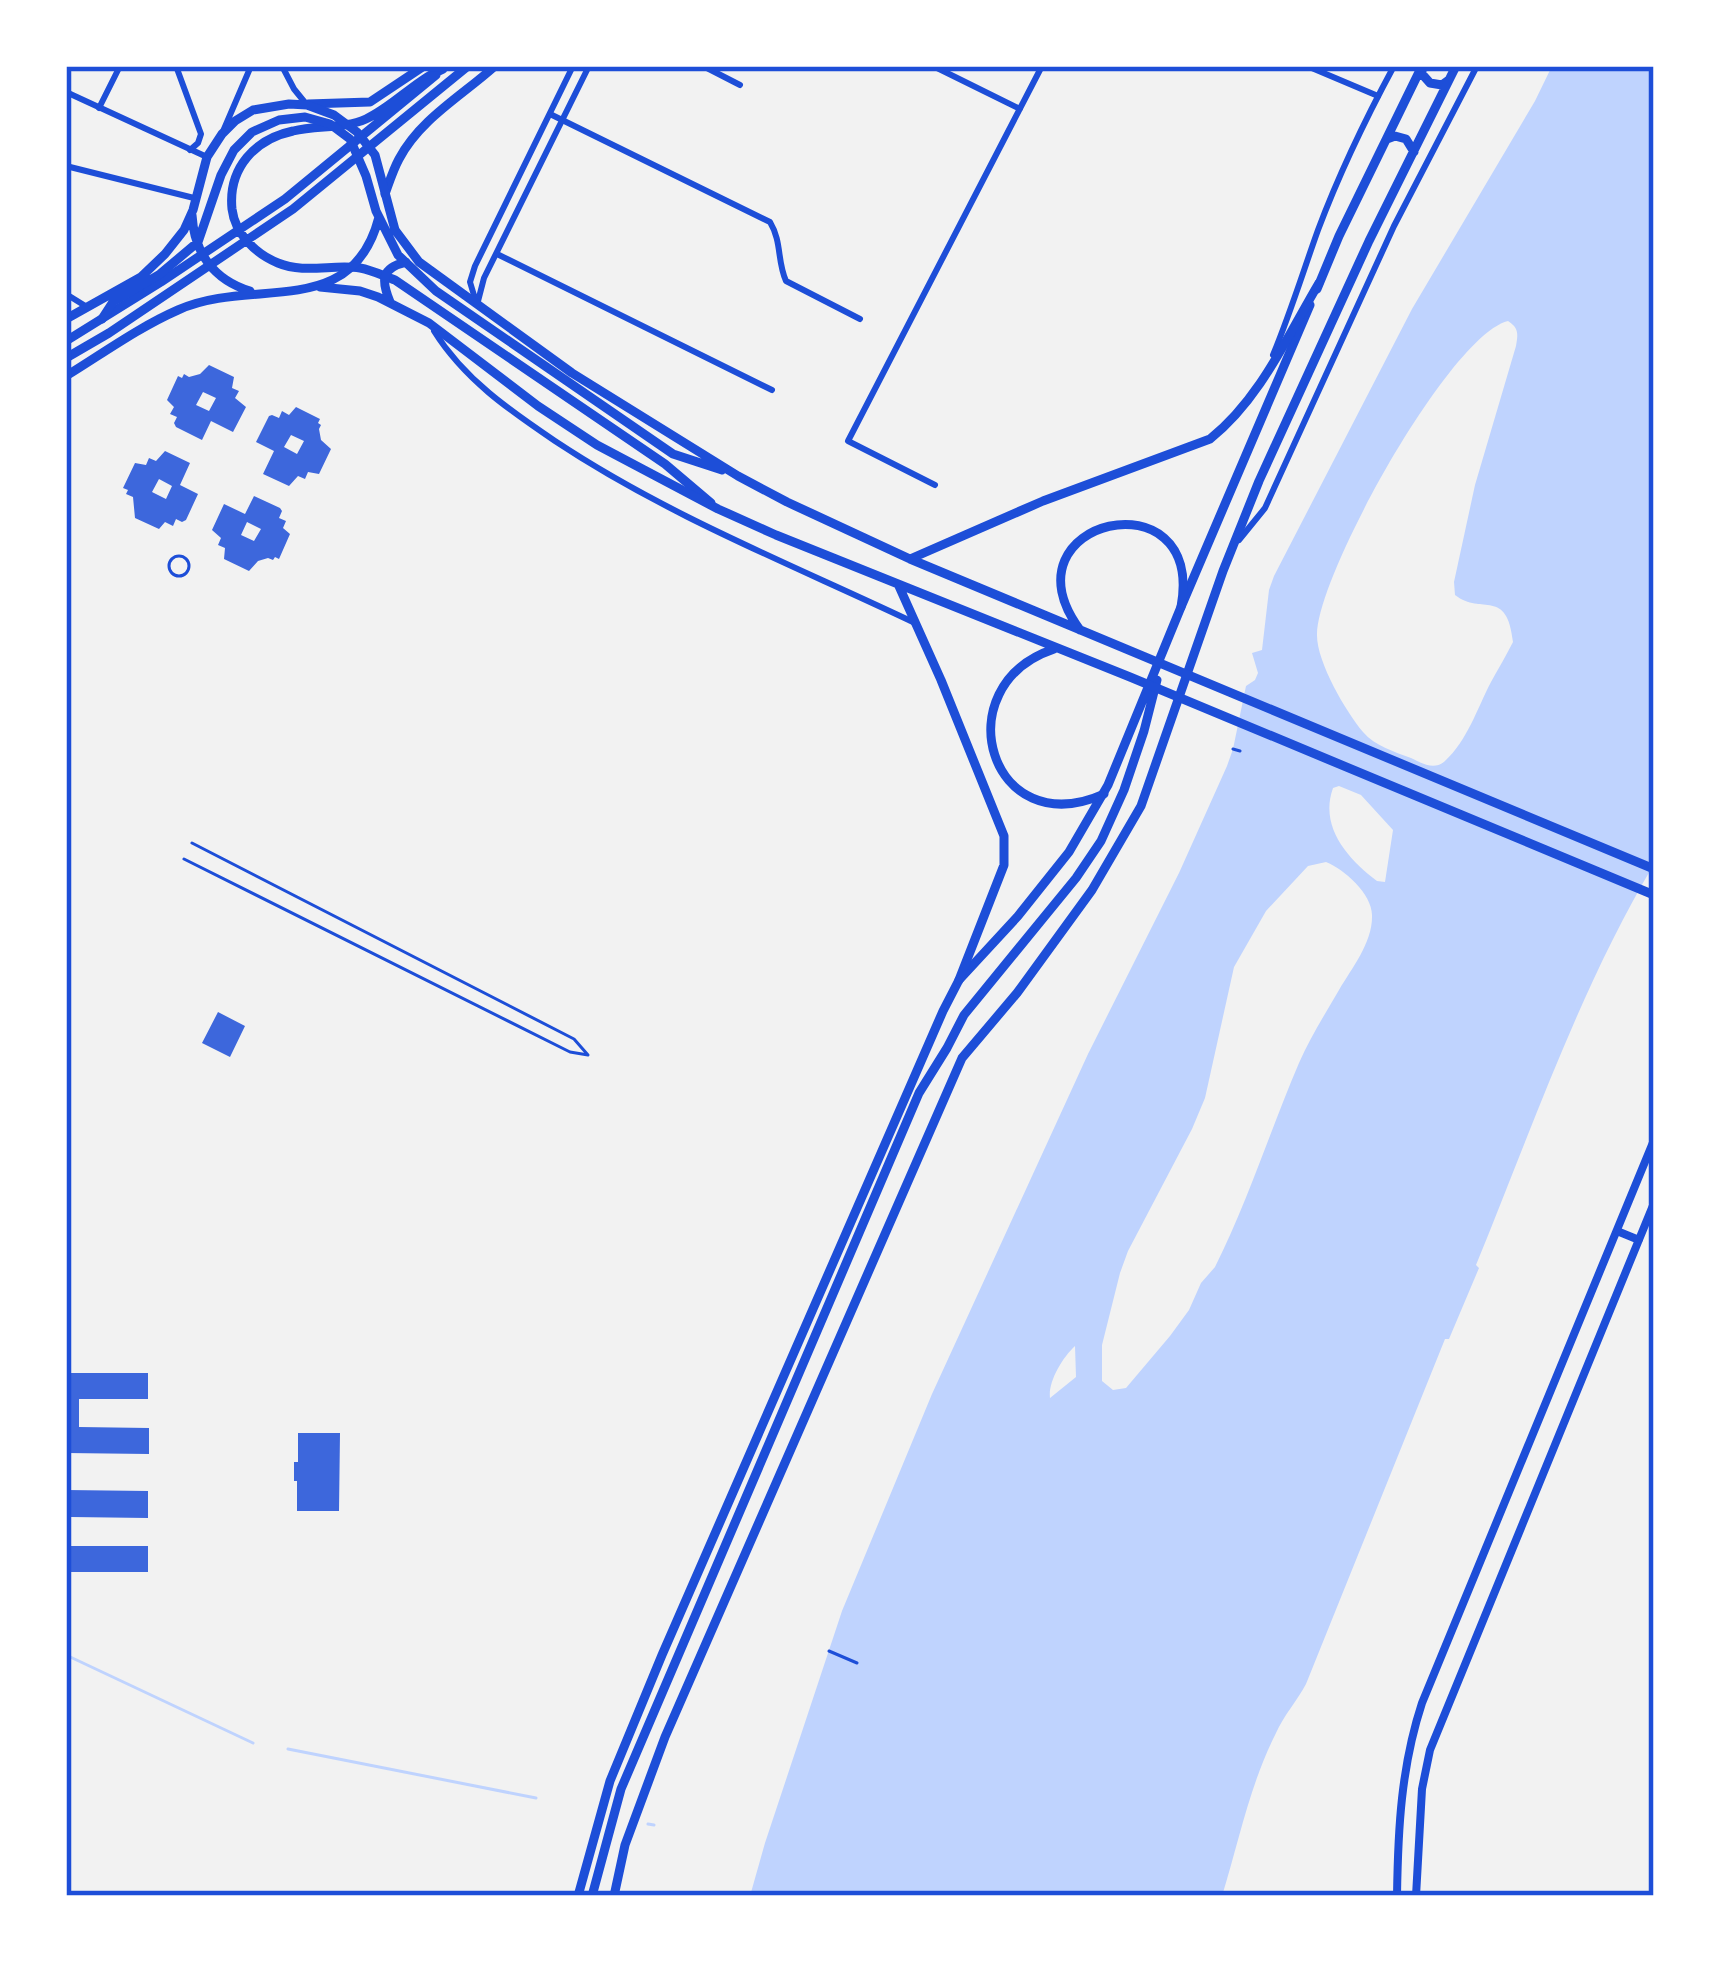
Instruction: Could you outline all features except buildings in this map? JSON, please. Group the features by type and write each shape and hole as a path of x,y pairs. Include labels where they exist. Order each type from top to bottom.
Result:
{"main road":[{"path":"66,376 176,310 213,297 320,287 345,275 374,239 385,194 414,136 495,66"},
{"path":"1422,66 1430,83 1442,85 1449,80"},
{"path":"959,980 1057,868 1103,794 1319,283 1422,66"},
{"path":"614,1896 625,1844 665,1737 962,1058 1017,993 1092,890 1141,806 1233,547 1275,445 1456,66"},
{"path":"66,358 292,209 468,67"},
{"path":"66,319 141,277 165,254 184,230 207,157 235,121 253,110 289,104 370,102 422,68"},
{"path":"422,68 412,84 416,100 428,109 449,104"},
{"path":"66,340 285,199 445,68"},
{"path":"445,68 422,78 372,117 355,124 295,130 269,138 247,155 236,173 232,208 236,225 251,247 280,264 361,268 395,280 665,464 718,508"},
{"path":"308,104 357,132 375,154 395,230 419,262 572,373 738,476 910,559 1654,869"},
{"path":"103,320 113,302 160,274 198,242 234,150 252,132 279,120 304,117 330,124 350,139 398,255 436,291 673,454 738,476"},
{"path":"1384,142 1403,137 1414,152"},
{"path":"193,204 195,239 209,266 231,284 258,293"},
{"path":"390,302 384,278 388,269 419,262"},
{"path":"910,559 1042,501 1210,439 1232,422 1319,283"},
{"path":"320,287 360,291 429,323 597,446 718,508 1654,895"},
{"path":"1080,630 1067,612 1061,590 1063,568 1072,548 1109,524 1153,530 1170,544 1181,563 1185,585 1180,607"},
{"path":"578,1896 610,1781 662,1655 959,980 1004,865 1004,836 898,584"},
{"path":"592,1896 621,1789 919,1094 964,1015 1101,841 1144,731 1167,640"},
{"path":"1056,648 1015,670 1000,691 992,716 995,753 1011,784 1032,799 1056,806 1103,794"},
{"path":"1397,1896 1408,1744 1654,1140"},
{"path":"1416,1896 1422,1790 1430,1750 1654,1203"},
{"path":"1617,1231 1639,1240"}],"street":[{"path":"100,108 120,66"},
{"path":"176,66 200,134 190,150"},
{"path":"221,134 251,66"},
{"path":"282,66 308,104"},
{"path":"477,305 470,282 476,266 573,66"},
{"path":"477,305 484,278 589,66"},
{"path":"703,66 740,85"},
{"path":"932,66 1020,109"},
{"path":"935,485 848,441 1042,66"},
{"path":"1307,66 1378,96"},
{"path":"1264,376 1318,228 1394,66"},
{"path":"1233,547 1265,508 1394,226 1478,66"},
{"path":"66,92 207,157"},
{"path":"550,113 770,222 778,236 786,280 860,319"},
{"path":"66,166 193,204"},
{"path":"497,254 772,390"},
{"path":"66,294 87,307"},
{"path":"429,323 465,373 509,410 587,462 741,545 915,623"}],"lane":[{"path":"184,859 570,1052 588,1055 574,1039 192,843"}],"path":[{"path":"1233,749 1240,751"},
{"path":"829,1651 857,1663"}],"water":[{"path":"1552,66 1654,66 1654,864 1580,1010 1306,1684 1267,1752 1222,1896 750,1896 842,1611 932,1394 1227,766 1246,686 1258,673 1252,653 1262,650 1274,576 1412,309","holes":["1508,321 1517,335 1475,485 1455,595 1499,608 1510,625 1513,642 1460,744 1445,761 1432,766 1386,748 1363,732 1327,672 1317,634 1339,561 1391,460 1422,410 1483,336","1333,788 1361,795 1393,830 1385,882 1366,872 1339,841 1330,816","1326,862 1356,883 1371,907 1369,935 1303,1054 1215,1267 1170,1336 1126,1388 1113,1390 1102,1381 1102,1345 1128,1251 1205,1098 1234,967 1266,911 1308,866","1075,1346 1076,1377 1050,1398 1061,1364"]}],"waterway":[{"path":"66,1655 253,1743"},
{"path":"288,1749 536,1798"},
{"path":"648,1824 654,1825"}]}
